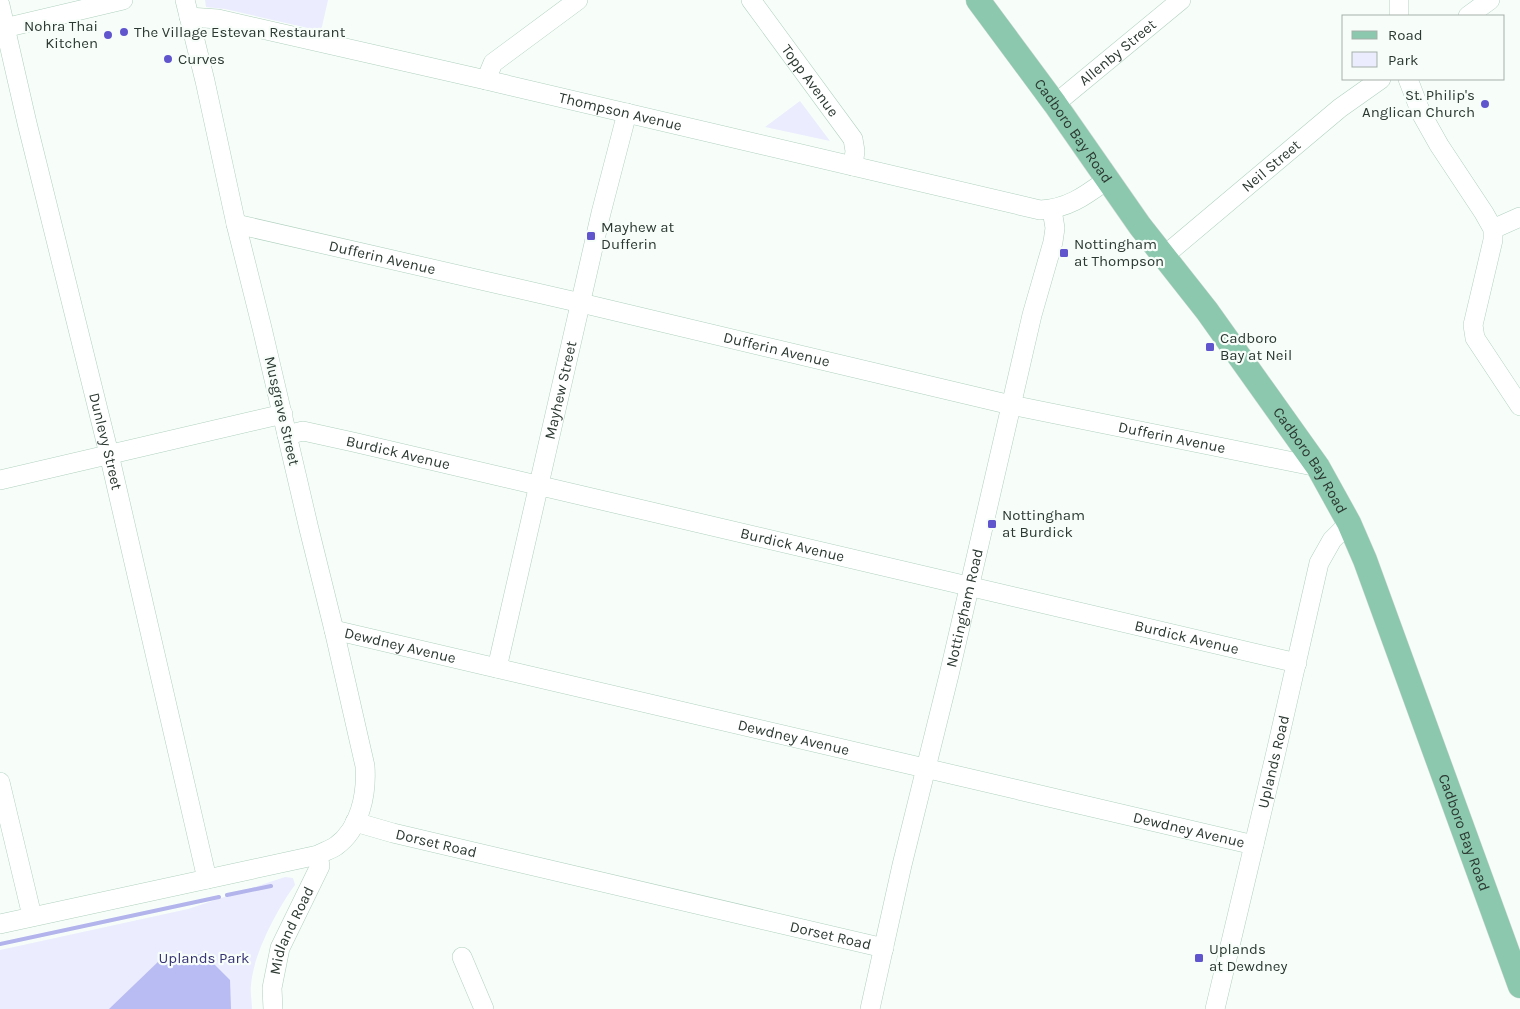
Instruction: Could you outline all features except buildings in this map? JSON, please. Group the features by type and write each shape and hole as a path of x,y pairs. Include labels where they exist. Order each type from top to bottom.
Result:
{"main road":[{"name":"Cadboro Bay Road","path":"978,0 1055,104 1140,226 1207,311 1318,467 1349,523 1366,560 1520,986"}],"street":[{"path":"3,28 123,0"},
{"path":"486,80 493,63 578,0"},
{"name":"Topp Avenue","path":"751,0 853,139 855,151 853,166"},
{"name":"Allenby Street","path":"1055,104 1181,0"},
{"path":"1399,0 1399,15"},
{"path":"1469,15 1490,0"},
{"name":"Dunlevy Street","path":"0,5 3,28 108,454 207,878"},
{"name":"Thompson Avenue","path":"187,8 218,19 486,80 1009,204 1040,210 1052,210"},
{"name":"Musgrave Street","path":"187,8 236,224 288,434 365,766 366,782 363,803 355,822"},
{"name":"Neil Street","path":"1164,256 1340,108 1380,80"},
{"path":"1408,80 1421,113 1439,146 1493,229 1494,240 1473,325 1479,345 1520,406"},
{"name":"Mayhew Street","path":"497,668 627,113"},
{"path":"1052,210 1068,205 1108,179"},
{"name":"Nottingham Road","path":"870,1009 902,865 927,768 1032,315 1052,242 1055,228 1052,210"},
{"path":"1493,229 1520,217"},
{"name":"Dufferin Avenue","path":"236,224 581,303 1011,405 1318,467"},
{"path":"0,480 283,414"},
{"name":"Burdick Avenue","path":"288,434 303,431 1297,663"},
{"name":"Uplands Road","path":"1215,1009 1319,563 1332,540 1349,523"},
{"name":"Dewdney Avenue","path":"334,630 1254,845"},
{"path":"0,782 32,916"},
{"path":"0,924 318,855 336,846 347,835 355,822"},
{"name":"Dorset Road","path":"355,822 393,834 884,948"},
{"name":"Midland Road","path":"273,1009 272,988 280,948 320,866 318,855"},
{"path":"462,957 484,1009"}],"green space":[{"path":"205,0 328,0 321,31 225,9 206,7"},
{"path":"800,101 830,141 765,127"},
{"name":"Uplands Park","path":"285,877 293,878 295,885 274,919 256,960 251,985 252,1009 0,1009 0,950 188,909"},
{"path":"204,954 230,980 231,1009 109,1009 161,959"}],"waterway":[{"path":"227,895 271,886"},
{"path":"0,944 219,897"}],"place":[{"name":"The Village Estevan Restaurant","path":"124,32"},
{"name":"Nohra Thai Kitchen","path":"108,35"},
{"name":"Curves","path":"168,59"},
{"name":"St. Philip's Anglican Church","path":"1485,104"},
{"name":"Mayhew at Dufferin","path":"591,236"},
{"name":"Nottingham at Thompson","path":"1064,253"},
{"name":"Cadboro Bay at Neil","path":"1210,347"},
{"name":"Nottingham at Burdick","path":"992,524"},
{"name":"Uplands at Dewdney","path":"1199,958"}]}
